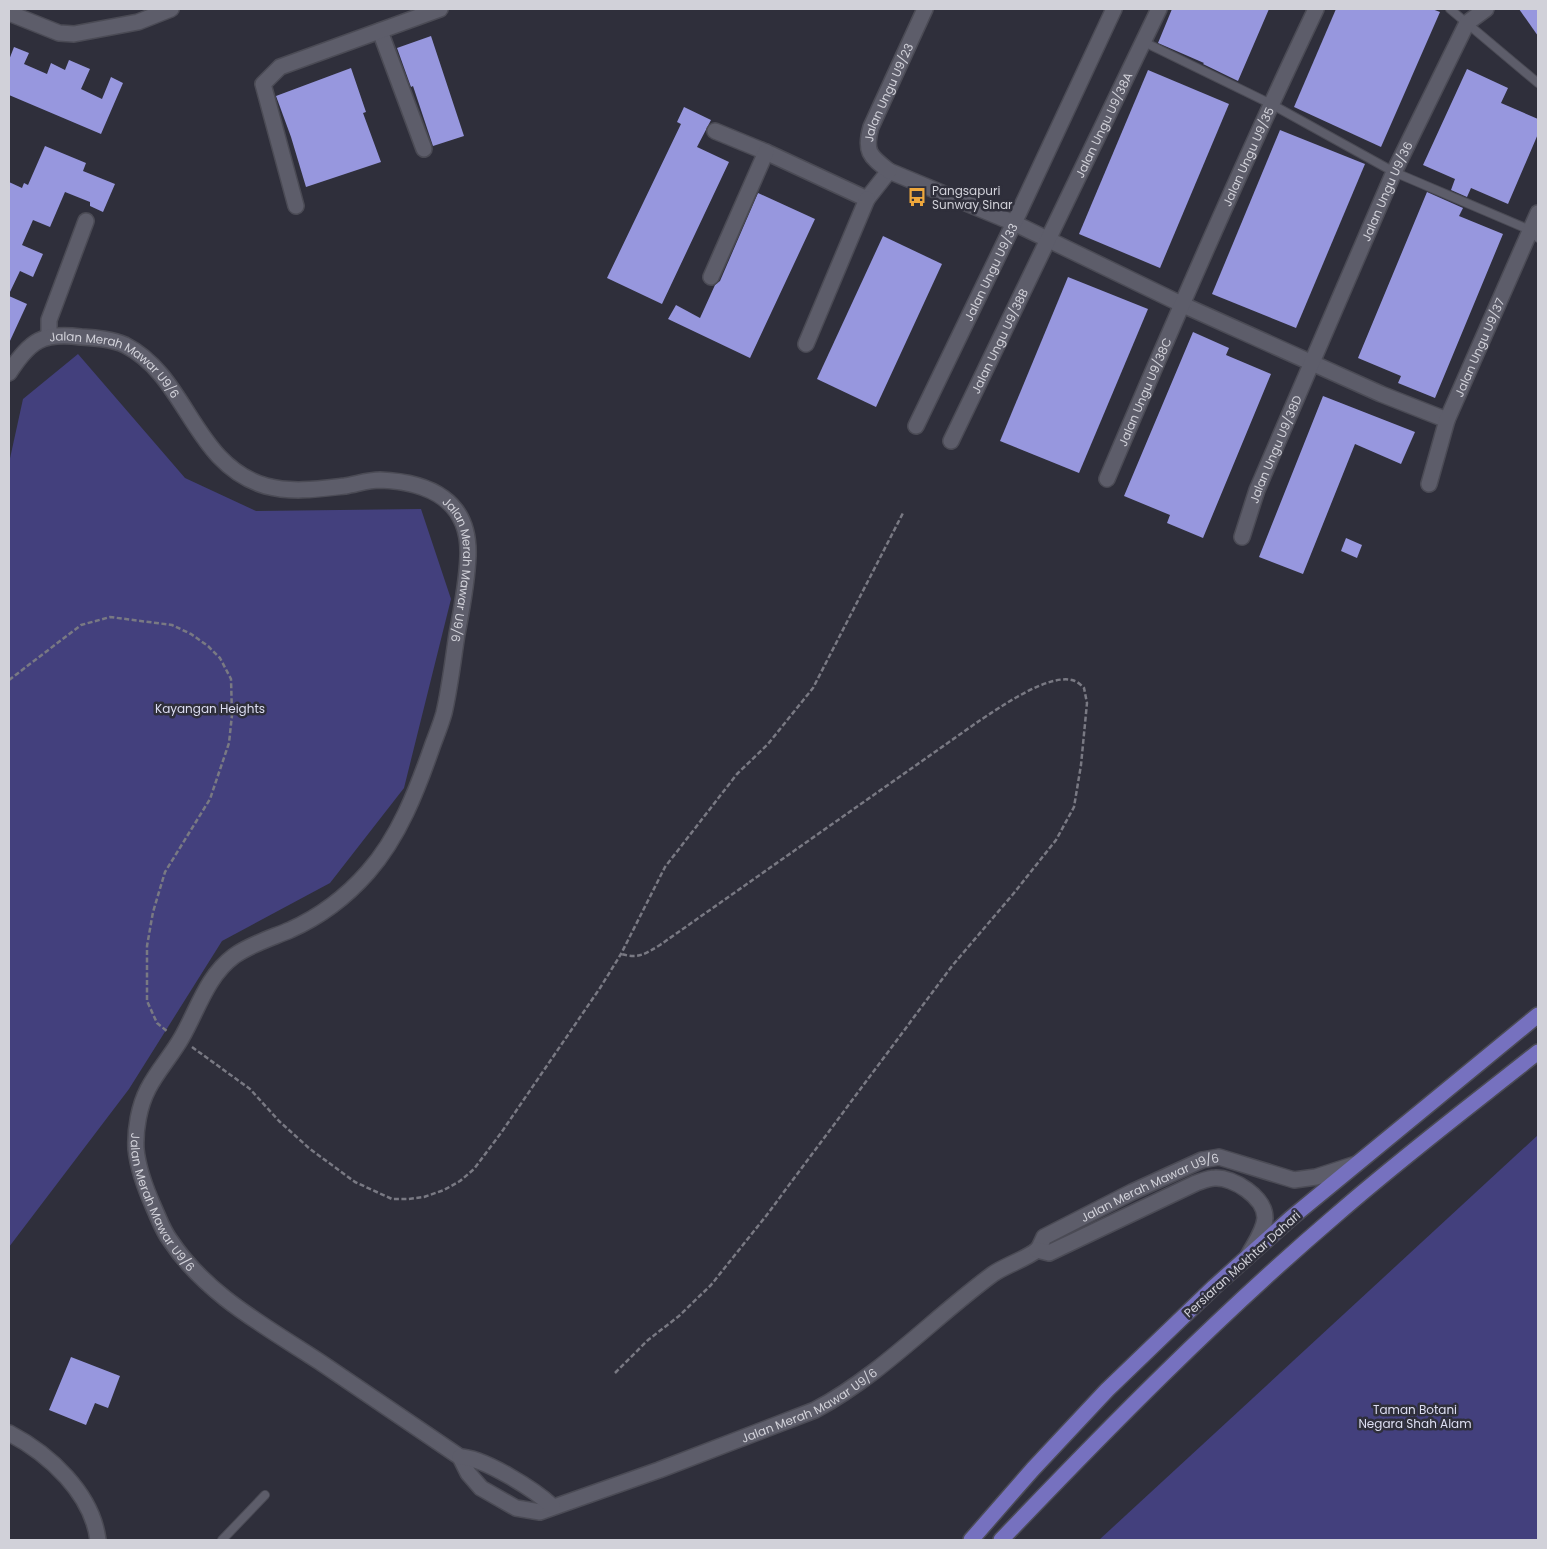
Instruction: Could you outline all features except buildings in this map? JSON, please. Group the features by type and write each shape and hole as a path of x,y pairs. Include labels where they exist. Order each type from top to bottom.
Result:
{"main road":[{"name":"Persiaran Mokhtar Dahari","path":"971,1540 1033,1469 1107,1390 1214,1287 1291,1218 1538,1015"},
{"name":"Persiaran Mokhtar Dahari","path":"1001,1540 1172,1366 1285,1260 1335,1215 1538,1052"}],"street":[{"path":"9,13 59,33 74,34 138,22 171,9"},
{"path":"296,206 263,84 280,67 440,9"},
{"name":"Jalan Ungu U9/23","path":"889,171 874,159 868,150 867,140 871,127 924,9"},
{"name":"Jalan Ungu U9/33","path":"916,426 1114,9"},
{"name":"Jalan Ungu U9/38A","path":"1048,241 1160,9"},
{"name":"Jalan Ungu U9/35","path":"1181,304 1316,9"},
{"path":"1467,23 1486,9"},
{"name":"Jalan Ungu U9/36","path":"1312,363 1394,172 1467,23"},
{"path":"380,31 424,149"},
{"path":"715,131 766,152 867,199"},
{"path":"711,277 766,152"},
{"path":"806,344 867,199 889,171 1014,223 1181,304 1381,394 1447,420"},
{"name":"Jalan Ungu U9/37","path":"1429,484 1447,420 1534,234 1538,213"},
{"path":"49,336 49,320 86,221"},
{"name":"Jalan Ungu U9/38B","path":"951,441 1048,241"},
{"name":"Jalan Ungu U9/38C","path":"1107,479 1181,304"},
{"name":"Jalan Merah Mawar U9/6","path":"9,373 22,353 41,338 49,336 66,335 108,340 124,345 151,363 170,386 206,443 228,467 262,485 295,491 347,486 377,480 410,484 439,494 456,507 465,526 469,548 464,604 443,716 421,780 404,816 367,873 342,896 316,917 238,953 219,968 181,1040 147,1091 138,1123 136,1151 144,1186 167,1237 215,1292 460,1457 468,1473 481,1488 516,1508 540,1512 815,1410 835,1399 924,1331 994,1273 1037,1250 1044,1237 1132,1192 1202,1160 1219,1157 1294,1180 1316,1177 1359,1163"},
{"name":"Jalan Ungu U9/38D","path":"1242,537 1257,490 1312,363"},
{"name":"Jalan Merah Mawar U9/6","path":"1037,1250 1048,1253 1196,1183 1215,1178 1237,1184 1252,1193 1261,1203 1265,1218 1260,1234 1246,1259"},
{"path":"9,1433 34,1447 55,1465 74,1487 89,1511 98,1540"},
{"name":"Jalan Merah Mawar U9/6","path":"460,1457 468,1457 483,1462 542,1497 552,1506"}],"lane":[{"path":"1450,9 1538,83"},
{"path":"1144,42 1271,104 1394,172 1534,234"},
{"path":"222,1540 265,1495"}],"path":[{"path":"9,680 81,625 110,617 172,625 191,634 208,646 220,658 231,679 232,715 229,743 210,799 165,872 152,912 147,946 147,1001 157,1023 165,1030 215,1062 250,1089 278,1121 310,1149 355,1182 392,1199 424,1197 444,1190 460,1181 474,1169 600,988 621,954 665,867 737,774 768,744 813,688 903,513"},
{"path":"615,1372 648,1340 679,1316 711,1285 766,1216 946,973 1056,840 1074,807 1081,765 1087,703 1084,688 1075,681 1063,679 1021,694 660,944 643,955 632,957 621,954"}],"green space":[{"name":"Kayangan Heights","path":"78,354 185,478 256,511 421,509 451,599 404,788 330,883 222,941 129,1089 9,1247 9,463 23,399"},
{"name":"Taman Botani Negara Shah Alam","path":"1538,1135 1538,1540 1099,1540"}],"place":[{"name":"Pangsapuri Sunway Sinar","path":"917,197"}]}
